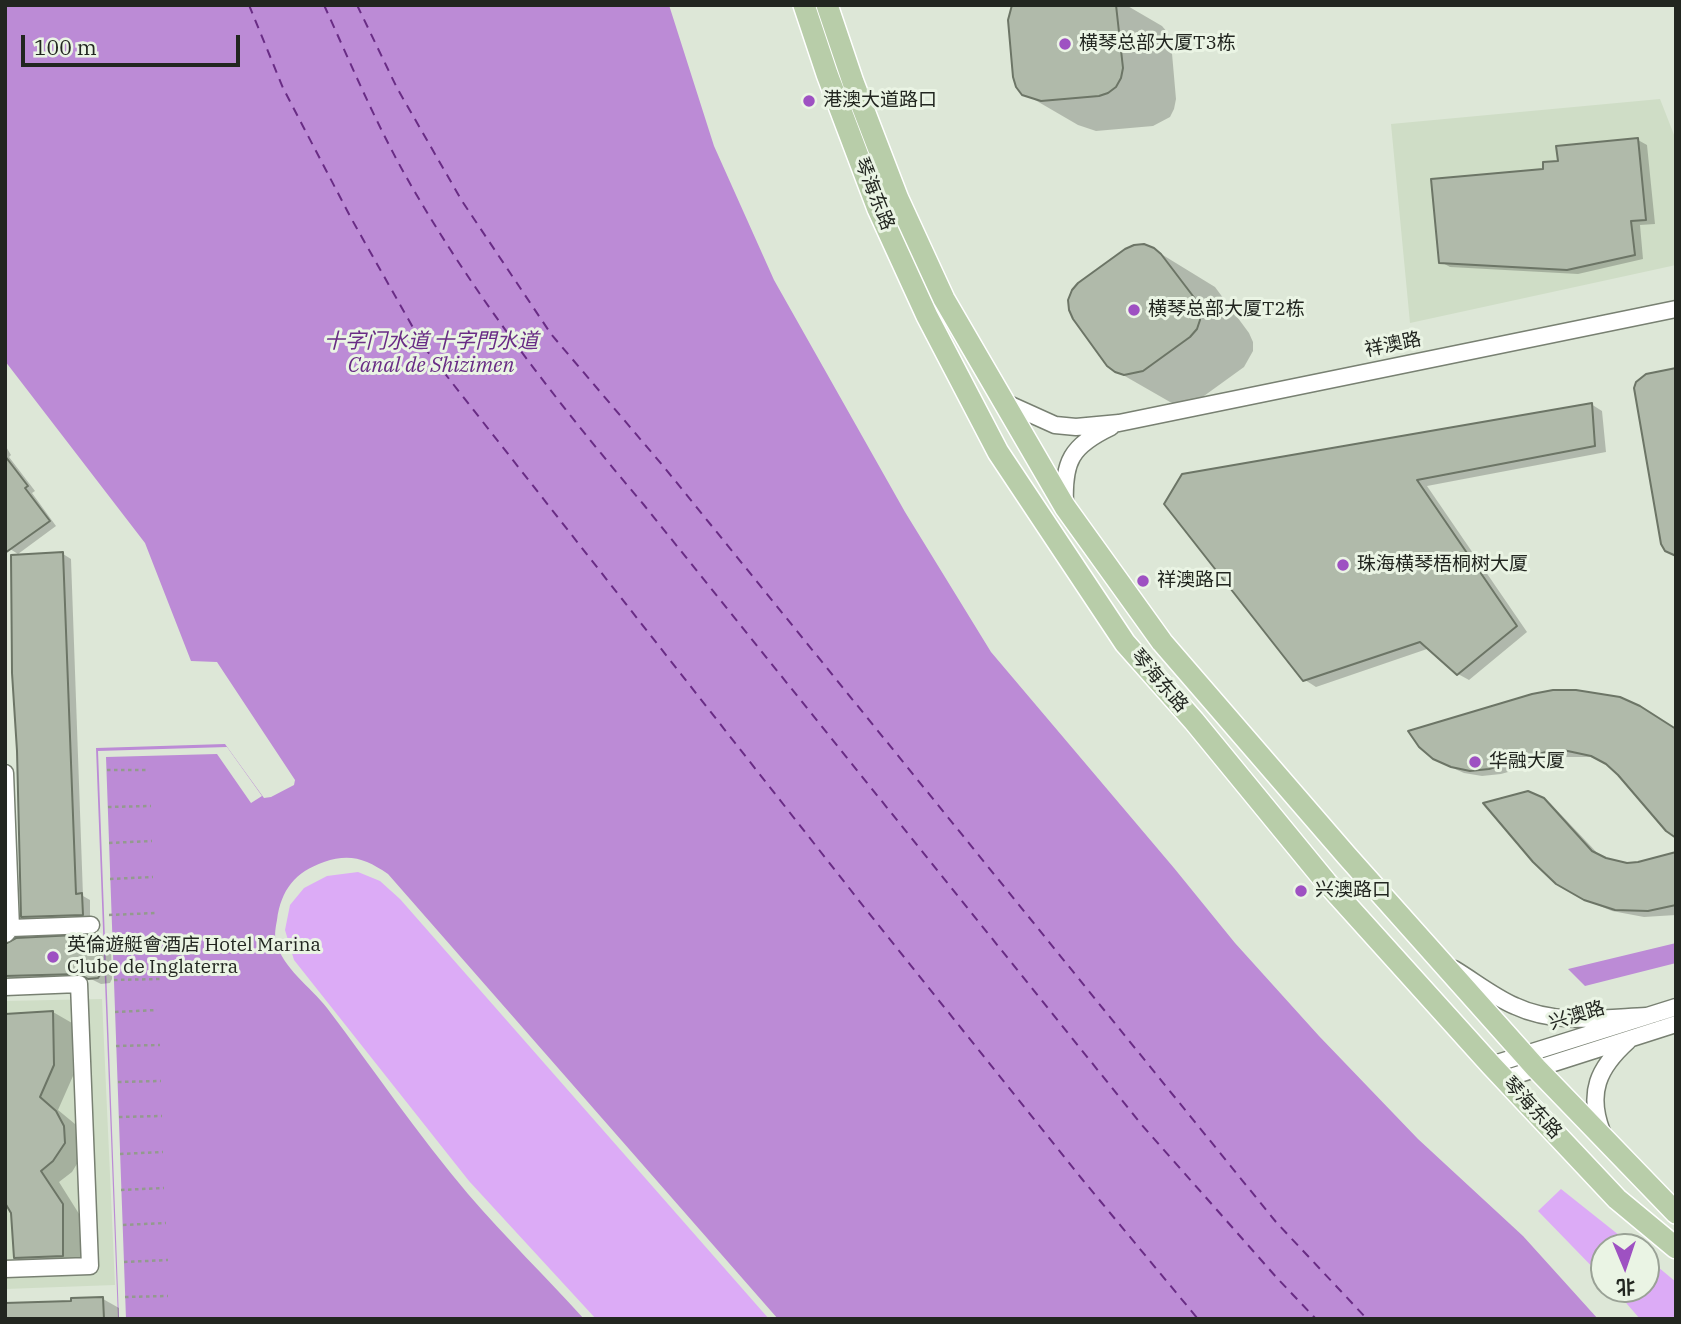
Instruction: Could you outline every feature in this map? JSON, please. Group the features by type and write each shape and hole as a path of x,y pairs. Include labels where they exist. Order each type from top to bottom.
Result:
{"main road":[{"name":"琴海东路","path":"804,5 878,209 927,316 998,452 1125,643 1194,721 1326,882 1497,1072 1617,1199 1676,1248"},
{"name":"琴海东路","path":"827,5 898,199 944,299 1065,507 1162,642 1347,856 1531,1061 1676,1213"},
{"path":"837,35 842,23 841,5"}],"street":[{"name":"祥澳路","path":"1002,401 1055,425 1076,427 1119,423 1676,309"},
{"name":"祥澳路","path":"1065,507 1064,481 1068,461 1090,437 1119,423"},
{"path":"5,773 8,931 91,925"},
{"path":"1442,961 1516,1007 1545,1016 1585,1019 1646,1016"},
{"path":"5,987 79,985 90,1266 5,1269"},
{"name":"兴澳路","path":"1497,1072 1676,1007"},
{"name":"兴澳路","path":"1531,1061 1676,1024"},
{"path":"1605,1141 1596,1116 1595,1094 1600,1076 1612,1055 1633,1036"}],"path":[{"path":"107,770 149,770"},
{"path":"108,807 151,806"},
{"path":"109,843 152,841"},
{"path":"110,879 153,877"},
{"path":"109,915 156,913"},
{"path":"113,950 156,948"},
{"path":"114,980 160,978"},
{"path":"115,1012 157,1010"},
{"path":"116,1046 160,1045"},
{"path":"118,1082 161,1081"},
{"path":"119,1117 162,1116"},
{"path":"120,1154 163,1152"},
{"path":"121,1190 164,1188"},
{"path":"122,1225 166,1223"},
{"path":"124,1262 168,1260"},
{"path":"125,1297 168,1296"}],"shaded area":[{"path":"1660,99 1676,140 1676,265 1410,323 1391,124"},
{"path":"358,872 380,881 400,899 769,1319 596,1319 469,1181 294,960 285,930 290,905 304,888 327,876"},
{"path":"102,999 115,1285 5,1289 5,1001"},
{"path":"1561,1189 1616,1233 1590,1233 1590,1265 1538,1211"},
{"path":"1660,1269 1676,1282 1676,1319 1640,1319 1626,1303 1660,1303"}],"water":[{"name":"十字门水道 十字門水道 Canal de Shizimen","path":"5,5 669,5 714,146 774,280 905,512 991,652 1235,943 1319,1036 1418,1139 1523,1236 1598,1319 778,1319 388,874 365,861 342,858 324,862 305,871 286,891 279,909 275,933 279,951 291,969 327,1008 468,1194 584,1319 118,1319 96,748 225,744 264,798 294,785 295,780 217,662 191,661 145,543 5,361"},
{"path":"1676,943 1676,963 1585,986 1568,969"}],"pier":[{"path":"227,747 262,796 251,803 217,754 106,757 126,1319 119,1319 98,751"}],"building":[{"name":"横琴总部大厦T3栋","path":"1012,5 1116,5 1123,68 1116,87 1099,96 1041,101 1022,95 1013,77 1008,20"},
{"path":"1638,138 1646,220 1631,221 1635,255 1567,270 1439,263 1431,179 1543,169 1543,162 1558,161 1556,146"},
{"name":"横琴总部大厦T2栋","path":"1144,244 1161,254 1196,300 1200,320 1190,337 1143,371 1124,375 1107,366 1073,319 1068,300 1078,283 1125,249"},
{"path":"1676,368 1676,556 1665,551 1661,544 1634,388 1636,382 1646,374"},
{"name":"珠海横琴梧桐树大厦","path":"1592,403 1595,446 1417,480 1517,626 1457,675 1420,642 1303,681 1164,504 1182,474"},
{"path":"5,456 50,521 5,553"},
{"path":"63,552 76,894 82,893 83,915 21,917 17,751 12,673 11,555"},
{"name":"华融大厦","path":"1553,690 1576,690 1620,697 1640,706 1676,729 1676,838 1666,831 1618,775 1591,756 1563,750 1549,751 1489,769 1470,771 1433,759 1419,747 1408,731"},
{"name":"华融大厦","path":"1528,791 1544,798 1592,851 1606,858 1627,863 1676,852 1676,905 1648,911 1615,910 1584,900 1556,884 1533,862 1483,803"},
{"name":"英倫遊艇會酒店 Hotel Marina Clube de Inglaterra","path":"95,934 100,941 101,973 98,978 88,979 79,974 5,976 5,944 16,938"},
{"path":"53,1011 54,1065 40,1097 56,1111 64,1126 65,1143 53,1161 41,1171 63,1204 63,1256 14,1258 11,1213 5,1203 5,1014"},
{"path":"103,1297 104,1319 5,1319 5,1303"}],"ferry route":[{"path":"249,5 283,88 351,218 424,347 864,907 1198,1319"},
{"path":"324,5 372,111 404,173 457,260 516,345 1141,1124 1316,1319"},
{"path":"357,5 397,88 462,201 551,334 664,467 1276,1222 1367,1319"}],"place":[{"name":"横琴总部大厦T3栋","path":"1065,44"},
{"name":"港澳大道路口","path":"809,101"},
{"name":"横琴总部大厦T2栋","path":"1134,310"},
{"name":"珠海横琴梧桐树大厦","path":"1343,565"},
{"name":"祥澳路口","path":"1143,581"},
{"name":"华融大厦","path":"1475,762"},
{"name":"兴澳路口","path":"1301,891"},
{"name":"英倫遊艇會酒店 Hotel Marina Clube de Inglaterra","path":"53,957"}]}
